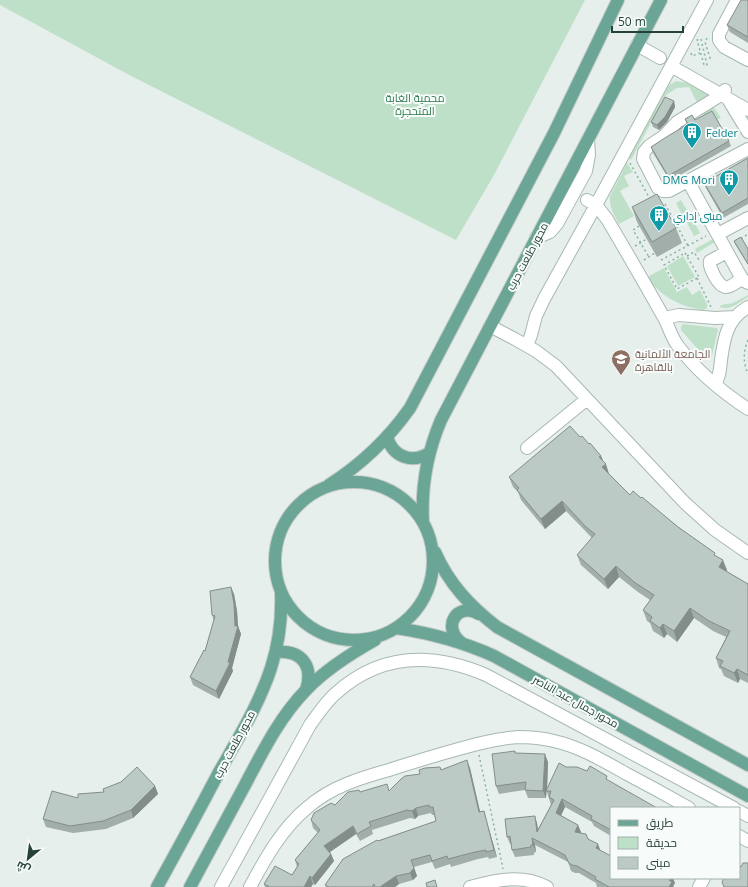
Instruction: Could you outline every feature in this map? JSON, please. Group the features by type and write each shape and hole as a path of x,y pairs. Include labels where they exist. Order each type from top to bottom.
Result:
{"main road":[{"path":"383,635 369,639 339,639 326,635 303,622 291,608 281,592 277,580 275,554 281,529 288,517 300,503 317,491 330,485 360,464 387,437 410,408 554,133 618,0"},
{"name":"محور طلعت حرب","path":"423,522 423,491 429,453 441,420 661,0"},
{"path":"387,437 394,452 404,457 414,459 425,456 429,453"},
{"path":"190,887 275,729 285,715 306,690 332,666 408,620 417,610 430,586 434,560 432,546 429,534 416,511 407,502 384,487 370,483 357,482 343,482 330,485"},
{"path":"432,546 454,586 463,598 480,614"},
{"name":"محور طلعت حرب","path":"157,887 259,698 276,652 281,622 281,592"},
{"path":"463,644 456,638 452,631 452,622 456,615 463,611 472,610 509,634 748,765"},
{"name":"محور جمال عبد الناصر","path":"396,628 425,633 463,644 510,664 748,796"},
{"path":"276,652 286,651 296,654 303,661 308,670 309,680 306,690"}],"street":[{"path":"527,346 532,335 536,316 589,201 668,62 707,0"},
{"path":"737,0 719,34 719,40 722,45 748,60"},
{"path":"637,45 724,94 748,110"},
{"path":"724,94 748,103"},
{"path":"724,94 746,123"},
{"path":"724,94 677,122 664,136 649,146 644,152 643,159 660,190 669,191 748,149"},
{"path":"536,238 546,235 554,228 586,171 589,155 588,139"},
{"path":"688,181 745,281 729,286 723,286 719,283 710,266 710,261 726,250"},
{"path":"574,192 589,201 605,215 679,347 698,368 748,400"},
{"path":"717,232 746,226"},
{"path":"717,380 725,338 729,327 735,317 748,307"},
{"path":"664,318 679,315 715,318 735,317"},
{"path":"490,326 544,356 556,366 685,503 715,530 748,553"},
{"path":"717,380 748,409"},
{"path":"527,448 587,399"},
{"path":"222,887 306,730 326,703 344,686 366,672 389,663 418,659 446,662 460,665 486,675 732,807"},
{"path":"250,887 269,854 284,833 307,807 325,794 358,779 476,744 517,737 534,737 553,740 573,746 602,760 687,807"},
{"path":"470,887 505,879 521,879 545,887"}],"path":[{"path":"697,40 700,40 704,52 707,65 704,65 697,40"},
{"path":"704,52 710,50"},
{"path":"630,162 651,201"},
{"path":"665,204 688,246"},
{"path":"676,224 690,216"},
{"path":"639,226 632,230 649,257"},
{"path":"726,250 746,226"},
{"path":"661,260 717,232"},
{"path":"626,251 647,239"},
{"path":"634,266 655,253"},
{"path":"697,278 677,289 664,265 685,253 699,277 697,278 715,318"},
{"path":"687,256 692,253"},
{"path":"701,287 705,285"},
{"path":"748,340 744,354 745,368 748,374"},
{"path":"476,744 505,879"}],"green space":[{"name":"محمية الغابة المتحجرة","path":"0,0 585,0 494,175 456,240 133,77 0,5"},
{"path":"677,81 687,83 707,93 707,97 697,102 689,87 677,88 666,95 631,160 629,158 669,85"},
{"path":"712,107 721,118 716,120 707,120 702,111"},
{"path":"627,163 633,172 624,176 629,186 620,191 634,216 619,224 611,207 610,196"},
{"path":"681,200 688,212 682,215 676,203"},
{"path":"693,220 700,233 694,236 687,223"},
{"path":"713,239 715,242 697,253 695,249"},
{"path":"683,256 695,277 678,286 667,266"},
{"path":"664,268 677,292 687,287 692,295 700,290 707,304 707,308 703,310 687,306 660,292 648,280 649,276"},
{"path":"748,295 748,297 731,307 720,307 721,305 733,303"},
{"path":"683,324 717,328 718,330 711,360 707,360 681,330"}],"building":[{"path":"741,0 748,0 748,37 727,25"},
{"path":"665,97 674,101 665,117 657,125 651,122"},
{"name":"Felder","path":"712,111 729,141 668,176 651,147 688,124 685,119 692,115 695,120"},
{"name":"DMG Mori","path":"748,158 748,198 722,213 704,183"},
{"path":"657,194 676,228 652,242 632,207"},
{"path":"741,237 748,249 748,264 734,241"},
{"path":"570,426 580,437 582,436 589,444 590,443 601,456 599,457 606,464 602,467 630,495 633,491 641,498 642,497 678,527 715,553 714,555 723,560 719,567 748,584 748,675 737,669 734,673 720,666 723,661 716,658 730,631 709,621 690,608 674,631 663,624 660,628 650,621 652,617 643,610 654,595 634,582 616,566 604,579 577,555 595,534 586,527 562,501 541,519 517,490 519,488 509,477"},
{"path":"231,587 234,604 235,626 238,626 228,662 230,663 216,691 190,677 204,650 205,651 215,616 212,615 210,591"},
{"path":"515,751 515,753 545,754 543,791 525,790 526,782 496,786 492,754"},
{"path":"467,760 479,812 484,811 494,850 475,852 448,859 447,856 432,861 430,855 411,860 414,868 410,873 396,876 380,887 375,887 374,884 372,887 329,887 325,885 343,859 377,840 378,841 436,821 433,807 429,807 429,805 369,822 371,826 357,834 353,826 324,846 331,854 312,878 310,876 304,887 270,887 264,884 275,866 292,875 299,864 295,860 320,830 311,820 314,813 331,803 335,805 348,792 359,790 360,792 387,784 389,791 405,776 420,774 419,770 440,767 441,770"},
{"path":"559,763 566,767 577,767 587,771 590,766 607,776 606,779 655,807 610,807 610,829 591,819 592,816 562,799 556,813 578,825 575,832 586,834 588,839 598,844 596,848 610,855 610,879 670,879 672,882 669,887 609,887 595,879 596,877 569,863 565,855 532,838 533,845 531,845 531,847 512,850 510,836 507,837 505,819 535,816 537,832 554,800 549,797 551,791 546,791"},
{"path":"137,767 155,786 131,810 103,821 70,826 43,819 52,791 78,798 78,794 104,792 103,789 121,782"},
{"path":"743,863 748,863 748,887 724,887 722,882 724,879 740,879 740,866 741,867"},
{"path":"435,880 437,887 427,887 426,883"}],"place":[{"name":"Felder","path":"692,149"},
{"name":"DMG Mori","path":"729,196"},
{"name":"مبنى إداري","path":"659,232"},
{"name":"الجامعة الألمانية بالقاهرة","path":"621,376"}]}
